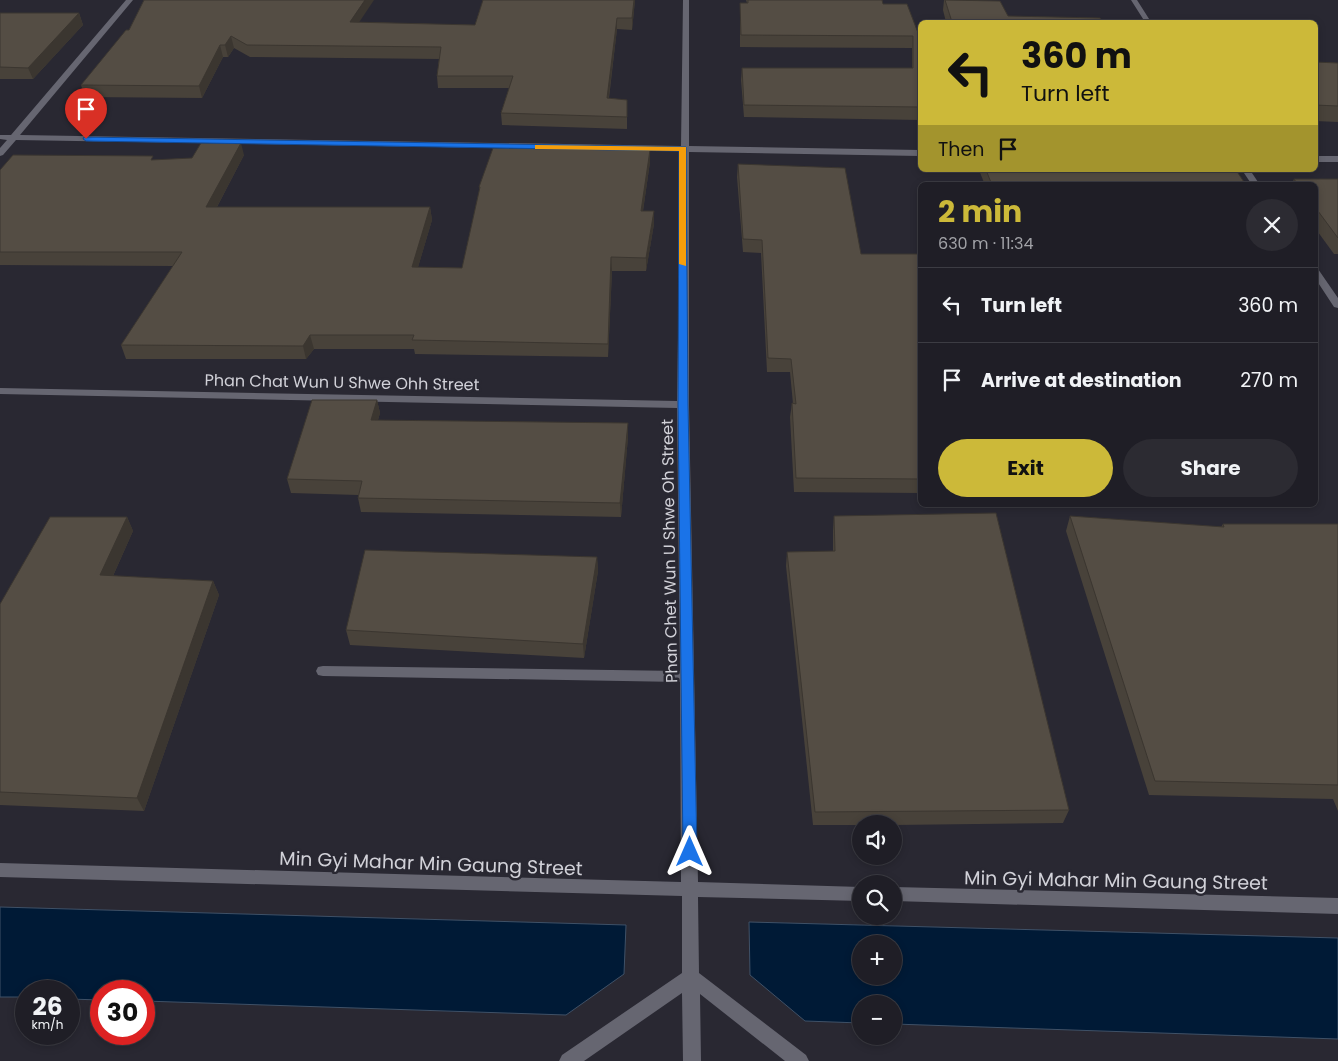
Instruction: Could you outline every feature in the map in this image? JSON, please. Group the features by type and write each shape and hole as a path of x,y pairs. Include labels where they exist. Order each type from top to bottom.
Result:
{"street":[{"path":"0,153 130,0"},
{"name":"Phan Chet Wun U Shwe Oh Street","path":"686,0 683,149 683,405 692,1061"},
{"path":"1134,0 1147,20"},
{"path":"0,137 918,153"},
{"path":"1318,159 1338,159"},
{"path":"1318,275 1338,304"},
{"name":"Phan Chat Wun U Shwe Ohh Street","path":"0,391 683,405"},
{"path":"323,671 688,677"},
{"name":"Min Gyi Mahar Min Gaung Street","path":"0,870 690,891 852,894"},
{"name":"Min Gyi Mahar Min Gaung Street","path":"902,894 1338,906"},
{"path":"568,1061 692,977 800,1061"}],"water":[{"path":"0,907 626,925 624,974 566,1015 155,1001 155,980 90,980 90,1000 80,999 80,980 15,980 15,997 0,997"},
{"path":"749,922 1338,938 1338,1039 902,1024 902,995 852,995 852,1023 805,1021 750,975"}],"building":[{"path":"144,0 365,0 350,22 475,25 483,0 634,0 632,18 617,18 607,98 627,100 627,117 501,113 513,76 437,76 441,47 247,45 231,36 225,45 220,45 199,86 81,85 126,30 129,30"},
{"path":"748,0 882,0 883,4 907,4 918,33 918,107 744,105 742,68 913,68 913,36 741,35 740,3 748,3"},
{"path":"945,0 1000,1 1008,16 1100,18 1102,20 951,20"},
{"path":"0,13 79,13 28,68 0,67"},
{"path":"1318,62 1338,63 1338,106 1318,105"},
{"path":"201,143 241,143 206,207 430,207 412,267 462,268 479,187 493,148 650,150 641,211 654,211 646,258 611,257 608,344 412,340 414,335 310,335 303,346 121,345 182,252 0,252 0,170 13,155 153,156 151,160 192,158"},
{"path":"738,164 845,168 861,254 918,254 918,479 796,478 792,403 796,404 791,359 768,358 762,240 743,239"},
{"path":"987,172 1237,172 1244,182 991,182"},
{"path":"1294,179 1338,179 1338,238 1318,211 1318,182 1296,182"},
{"path":"312,400 377,400 371,420 628,423 620,503 358,498 362,481 287,479"},
{"path":"996,513 1069,810 815,812 787,552 835,551 834,516"},
{"path":"1070,516 1224,527 1223,524 1338,524 1338,785 1155,781"},
{"path":"50,517 127,517 100,575 213,581 137,798 0,792 0,604"},
{"path":"365,550 597,557 583,644 346,630"}],"slow traffic":[{"path":"538,147 683,149 683,264"}],"route":[{"path":"86,139 683,149 683,405 690,852"}]}
